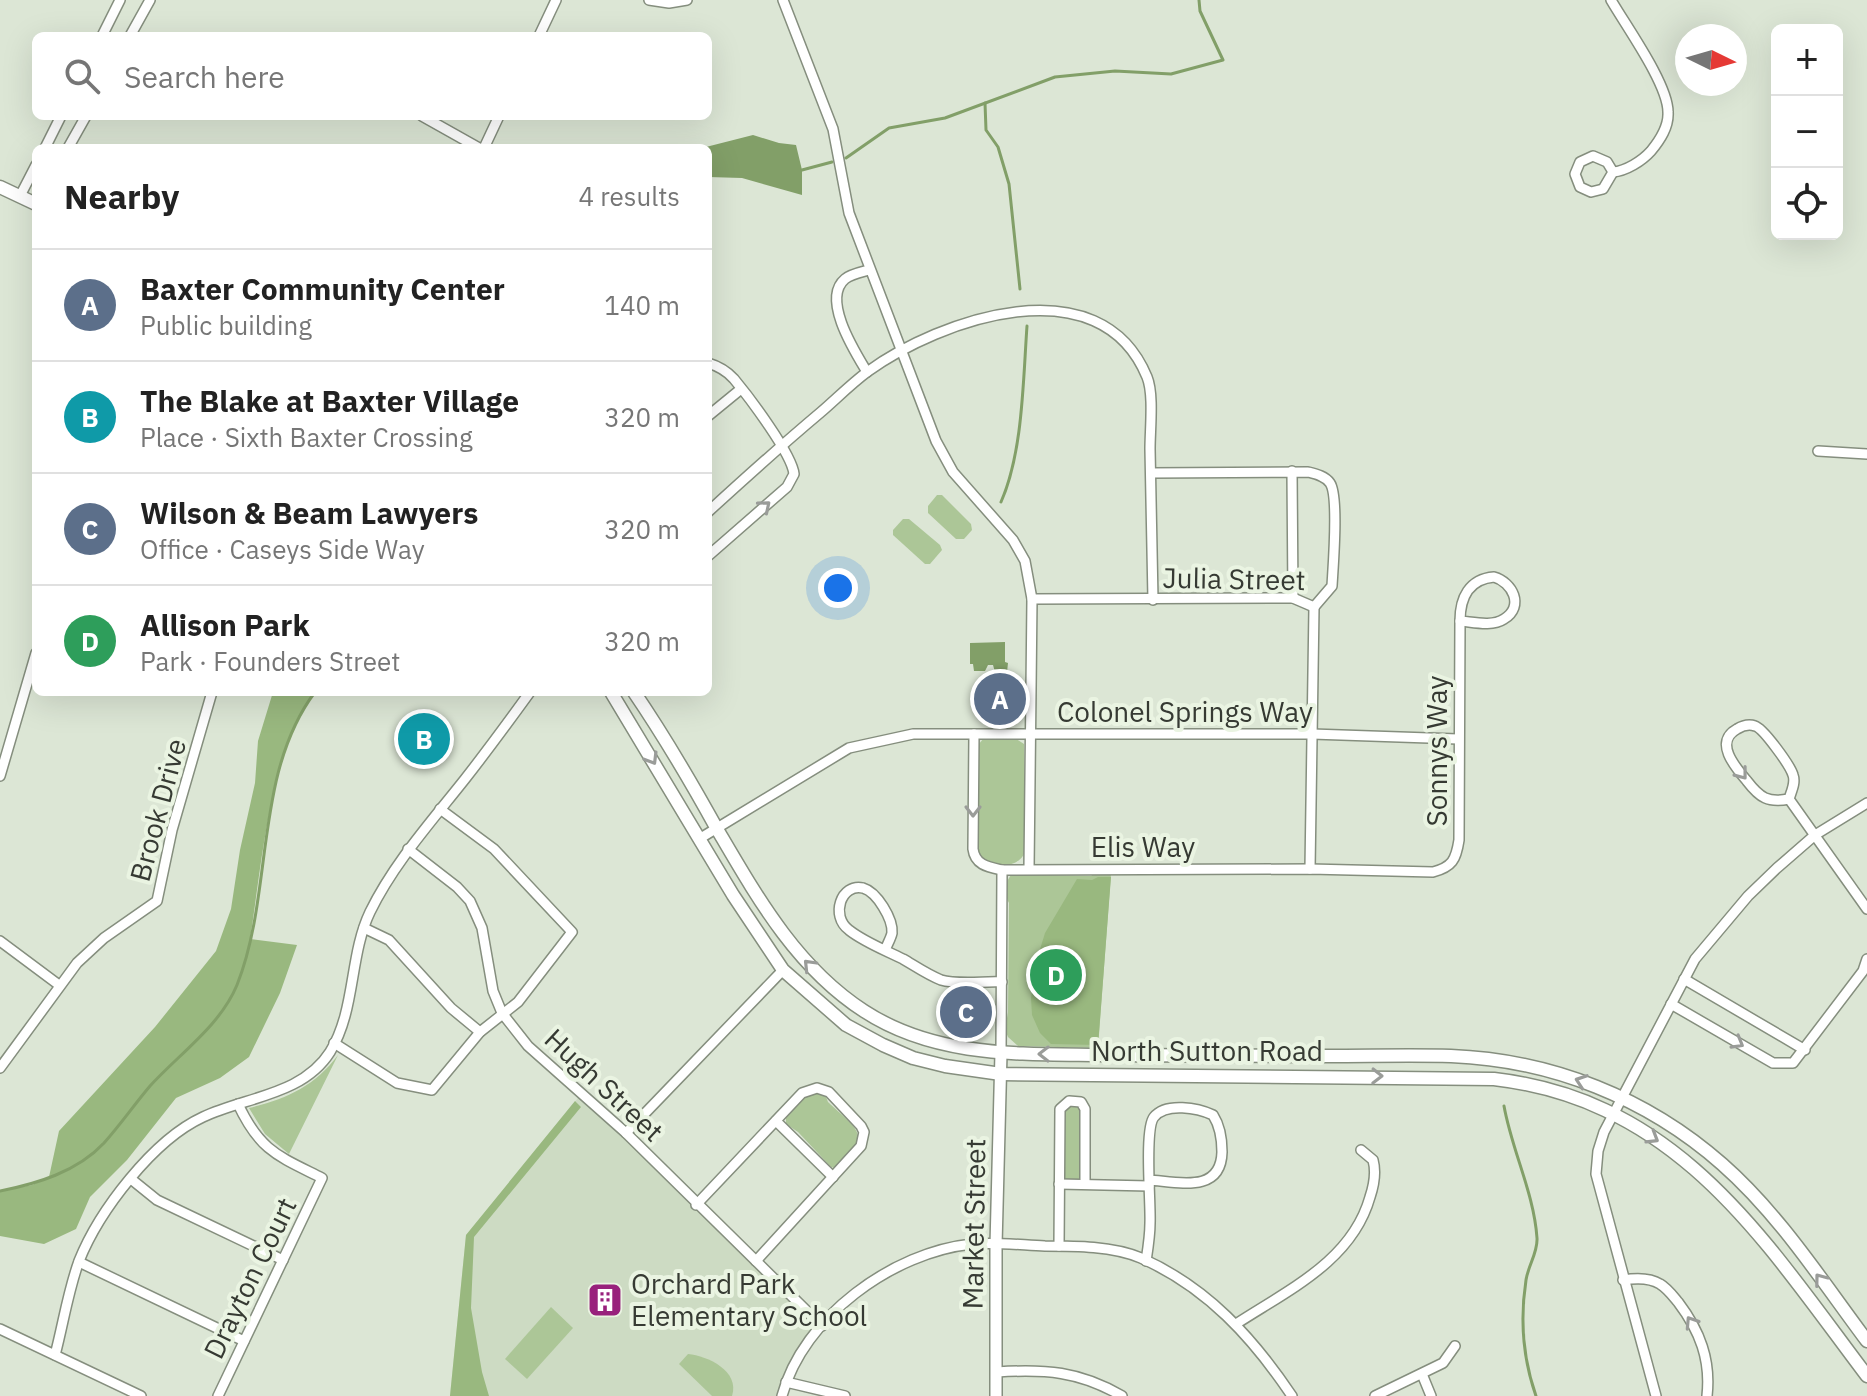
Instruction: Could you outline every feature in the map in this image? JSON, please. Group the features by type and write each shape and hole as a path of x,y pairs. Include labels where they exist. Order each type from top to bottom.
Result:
{"main road":[{"path":"0,187 32,202"},
{"name":"North Sutton Road","path":"613,696 699,839 783,970 834,1016 883,1045 913,1058 945,1066 1001,1074 1494,1079 1591,1103 1669,1147 1740,1211 1867,1376"},
{"name":"North Sutton Road","path":"636,696 790,945 838,992 865,1012 909,1034 948,1046 1001,1053 1452,1056 1524,1064 1576,1078 1623,1097 1682,1132 1748,1188 1867,1341"}],"street":[{"path":"104,32 120,0"},
{"path":"132,32 150,0"},
{"path":"541,32 556,0"},
{"path":"649,0 669,3 687,0"},
{"path":"783,0 833,129 849,213 936,441 953,472 1013,540 1025,561 1032,599 1029,869"},
{"path":"1611,0 1660,83 1668,111 1663,137 1647,155 1622,171 1613,172"},
{"path":"47,144 59,120"},
{"path":"70,144 84,120"},
{"path":"429,120 474,144"},
{"path":"483,144 497,120"},
{"path":"1593,156 1607,162 1613,172 1603,189 1591,192 1580,187 1575,174 1580,162 1593,156"},
{"path":"20,196 32,173"},
{"path":"867,372 853,348 835,302 837,289 846,278 869,270"},
{"path":"712,508 867,372 902,350 938,333 995,316 1051,310 1088,317 1122,339 1148,379 1153,600"},
{"path":"712,364 733,378 793,467 791,482 712,552"},
{"path":"712,413 741,389"},
{"path":"1818,451 1867,454"},
{"path":"1292,471 1293,598"},
{"name":"Julia Street","path":"1032,599 1293,598 1314,607 1332,586 1335,511 1333,486 1324,477 1292,471 1151,473"},
{"name":"Sonnys Way","path":"1439,870 1448,868 1456,858 1459,840 1460,604 1475,581 1494,577 1508,582 1515,595 1504,620 1492,623 1460,621"},
{"path":"1310,869 1314,607"},
{"path":"0,776 32,667"},
{"name":"Brook Drive","path":"0,1068 77,963 104,938 157,901 172,830 211,696"},
{"path":"55,1355 79,1262 100,1220 131,1179 184,1127 204,1116 278,1092 317,1067 334,1043 343,1022 364,928 376,900 408,849 527,696"},
{"path":"1751,725 1759,727 1793,775 1794,784 1789,799 1767,801 1758,795 1730,759 1726,748 1732,731 1751,725"},
{"name":"Colonel Springs Way","path":"699,839 849,748 913,734 1312,734 1458,739"},
{"path":"974,734 973,854 983,865 1002,870 1001,1053"},
{"path":"1789,799 1867,909"},
{"path":"1656,1396 1596,1174 1598,1151 1614,1114 1695,959 1748,896 1815,835 1867,803"},
{"path":"334,1043 397,1083 432,1090 480,1032 518,1002 572,932 494,849 440,809"},
{"name":"Hugh Street","path":"408,849 470,901 482,928 487,970 502,1013 528,1046 626,1133 822,1326"},
{"name":"Elis Way","path":"1002,870 1439,870"},
{"path":"885,950 892,932 890,920 873,893 863,888 853,889 843,897 838,909 840,921 849,931 885,950 942,980 1002,982"},
{"path":"364,928 389,940 451,1008 480,1032"},
{"path":"0,941 59,985"},
{"path":"1671,1004 1773,1063 1793,1063 1863,971 1867,959"},
{"path":"626,1133 783,970"},
{"path":"1684,979 1805,1050"},
{"name":"Market Street","path":"996,1396 1001,1053"},
{"path":"696,1205 809,1089 829,1092 864,1132 858,1151 756,1261"},
{"path":"1059,1246 1060,1109 1069,1101 1081,1102 1085,1109 1085,1184"},
{"name":"Drayton Court","path":"218,1396 322,1178 278,1157 265,1147 238,1104"},
{"path":"1059,1184 1149,1183 1201,1183 1214,1175 1222,1156 1218,1121 1213,1115 1205,1111 1170,1108 1156,1115 1150,1124 1149,1183 1150,1234 1146,1261"},
{"path":"776,1121 833,1177"},
{"path":"1236,1324 1323,1267 1352,1237 1366,1212 1374,1177 1373,1160 1361,1150"},
{"path":"131,1179 157,1200 283,1260"},
{"path":"782,1396 786,1382 822,1326 863,1286 918,1257 973,1244 1112,1251 1146,1261 1197,1290 1236,1324 1292,1396"},
{"path":"79,1262 244,1341"},
{"path":"1623,1280 1645,1279 1661,1284 1686,1313 1704,1348 1708,1373 1707,1396"},
{"path":"0,1329 141,1396"},
{"path":"1375,1396 1443,1363 1455,1346"},
{"path":"997,1372 1033,1370 1069,1373 1097,1381 1122,1396"},
{"path":"1422,1374 1431,1396"},
{"path":"786,1382 845,1396"}],"shaded area":[{"path":"753,135 796,145 802,170 802,195 742,178 712,177 712,145"},
{"path":"937,495 942,495 971,524 972,530 964,539 956,539 928,513 928,506"},
{"path":"903,519 909,519 940,545 942,550 930,564 925,564 893,535 893,530"},
{"path":"1005,642 1007,672 995,672 993,665 988,665 985,671 974,671 973,664 970,664 970,643"},
{"path":"272,696 312,696 299,717 277,778 250,939 297,945 280,993 249,1057 220,1078 176,1098 127,1160 90,1197 76,1229 44,1244 0,1236 0,1191 32,1185 49,1177 59,1131 155,1027 216,951 231,909 255,783 258,741"},
{"path":"984,738 1015,738 1024,744 1025,852 1016,862 1009,864 995,864 977,852 978,745"},
{"path":"1012,874 1111,874 1098,1048 1018,1046 1005,1030 1008,1012 1007,884"},
{"path":"1111,877 1098,1045 1051,1044 1040,1033 1032,1015 1031,998 1037,959 1045,933 1077,879 1092,880"},
{"path":"338,1055 289,1154 265,1134 249,1108 298,1090 319,1076"},
{"path":"582,1093 822,1326 808,1344 782,1396 450,1396 466,1235"},
{"path":"816,1093 826,1097 857,1133 855,1148 835,1168 786,1124 786,1118 807,1095"},
{"path":"575,1101 581,1107 474,1237 471,1308 489,1396 450,1396 466,1235"},
{"path":"1075,1103 1083,1109 1082,1180 1067,1182 1063,1179 1063,1110"},
{"path":"551,1307 573,1328 527,1379 505,1359"},
{"path":"688,1354 713,1362 727,1372 733,1387 732,1396 712,1396 679,1364"}],"waterway":[{"path":"846,158 889,128 945,118 1055,77 1115,71 1171,74 1223,60 1200,11 1199,0"},
{"path":"985,103 986,130 998,147 1009,184 1020,289"},
{"path":"802,170 832,162"},
{"path":"1001,502 1018,439 1027,326"},
{"path":"0,1191 55,1175 93,1153 150,1086 210,1027 230,1000 248,949 282,760 295,725 313,696"},
{"path":"1504,1106 1532,1205 1537,1238 1526,1280 1523,1309 1528,1368 1536,1396"}],"place":[{"name":"Baxter Community Center","path":"1000,699"},
{"name":"The Blake at Baxter Village","path":"424,739"},
{"name":"Allison Park","path":"1056,975"},
{"name":"Wilson & Beam Lawyers","path":"966,1012"},
{"name":"Orchard Park Elementary School","path":"605,1300"}]}
